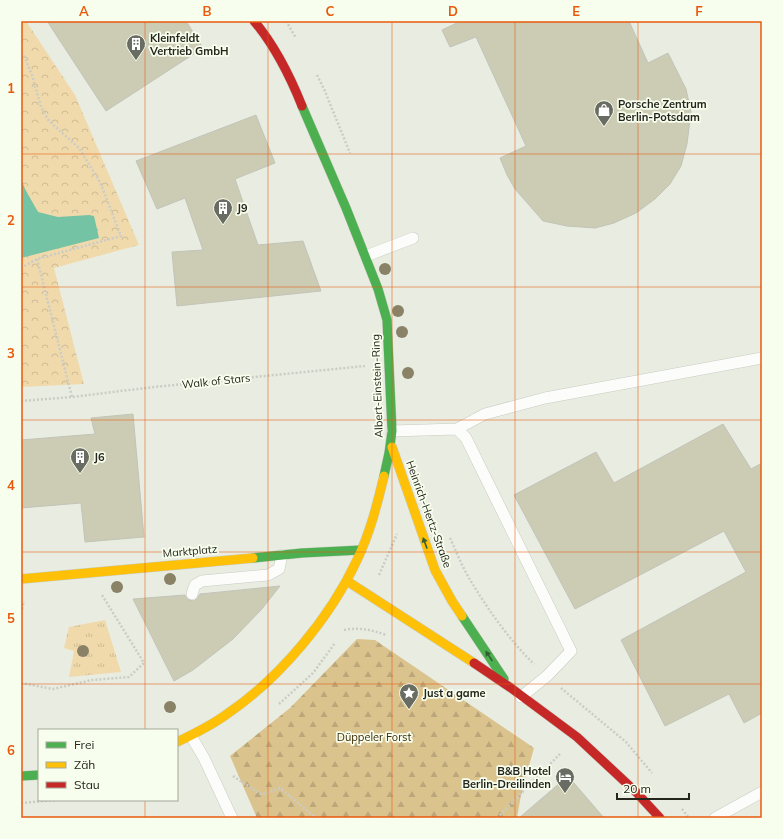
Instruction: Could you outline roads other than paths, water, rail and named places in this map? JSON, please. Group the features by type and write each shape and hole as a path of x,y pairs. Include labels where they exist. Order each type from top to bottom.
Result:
{"street":[{"name":"Albert-Einstein-Ring","path":"178,742 191,736 232,711 274,676 320,621 347,581 361,550 372,522 392,447 387,320 378,288 366,256 290,77 263,32 254,21"},
{"name":"Heinrich-Hertz-Straße","path":"392,447 435,570 452,601 511,688"},
{"name":"Marktplatz","path":"21,579 282,555 361,550"},
{"name":"Heinrich-Hertz-Straße","path":"347,581 434,636 511,688 521,697 577,737 636,792 660,818"},
{"path":"21,776 38,775"}],"lane":[{"path":"366,256 413,238"},
{"path":"392,431 457,429 485,414 543,394 762,358"},
{"path":"457,429 466,438 571,651 547,676 521,697"},
{"path":"192,594 195,585 202,581 268,575 279,568 282,555"},
{"path":"191,736 204,758 232,818"},
{"path":"715,818 762,792"}],"place":[{"name":"Kleinfeldt Vertrieb GmbH","path":"136,61"},
{"name":"Porsche Zentrum Berlin-Potsdam","path":"604,127"},
{"name":"J9","path":"223,225"},
{"name":"J6","path":"80,474"},
{"name":"Just a game","path":"409,710"},
{"name":"B&B Hotel Berlin-Dreilinden","path":"565,794"}],"park label":[{"name":"Düppeler Forst","path":"374,737"}]}
